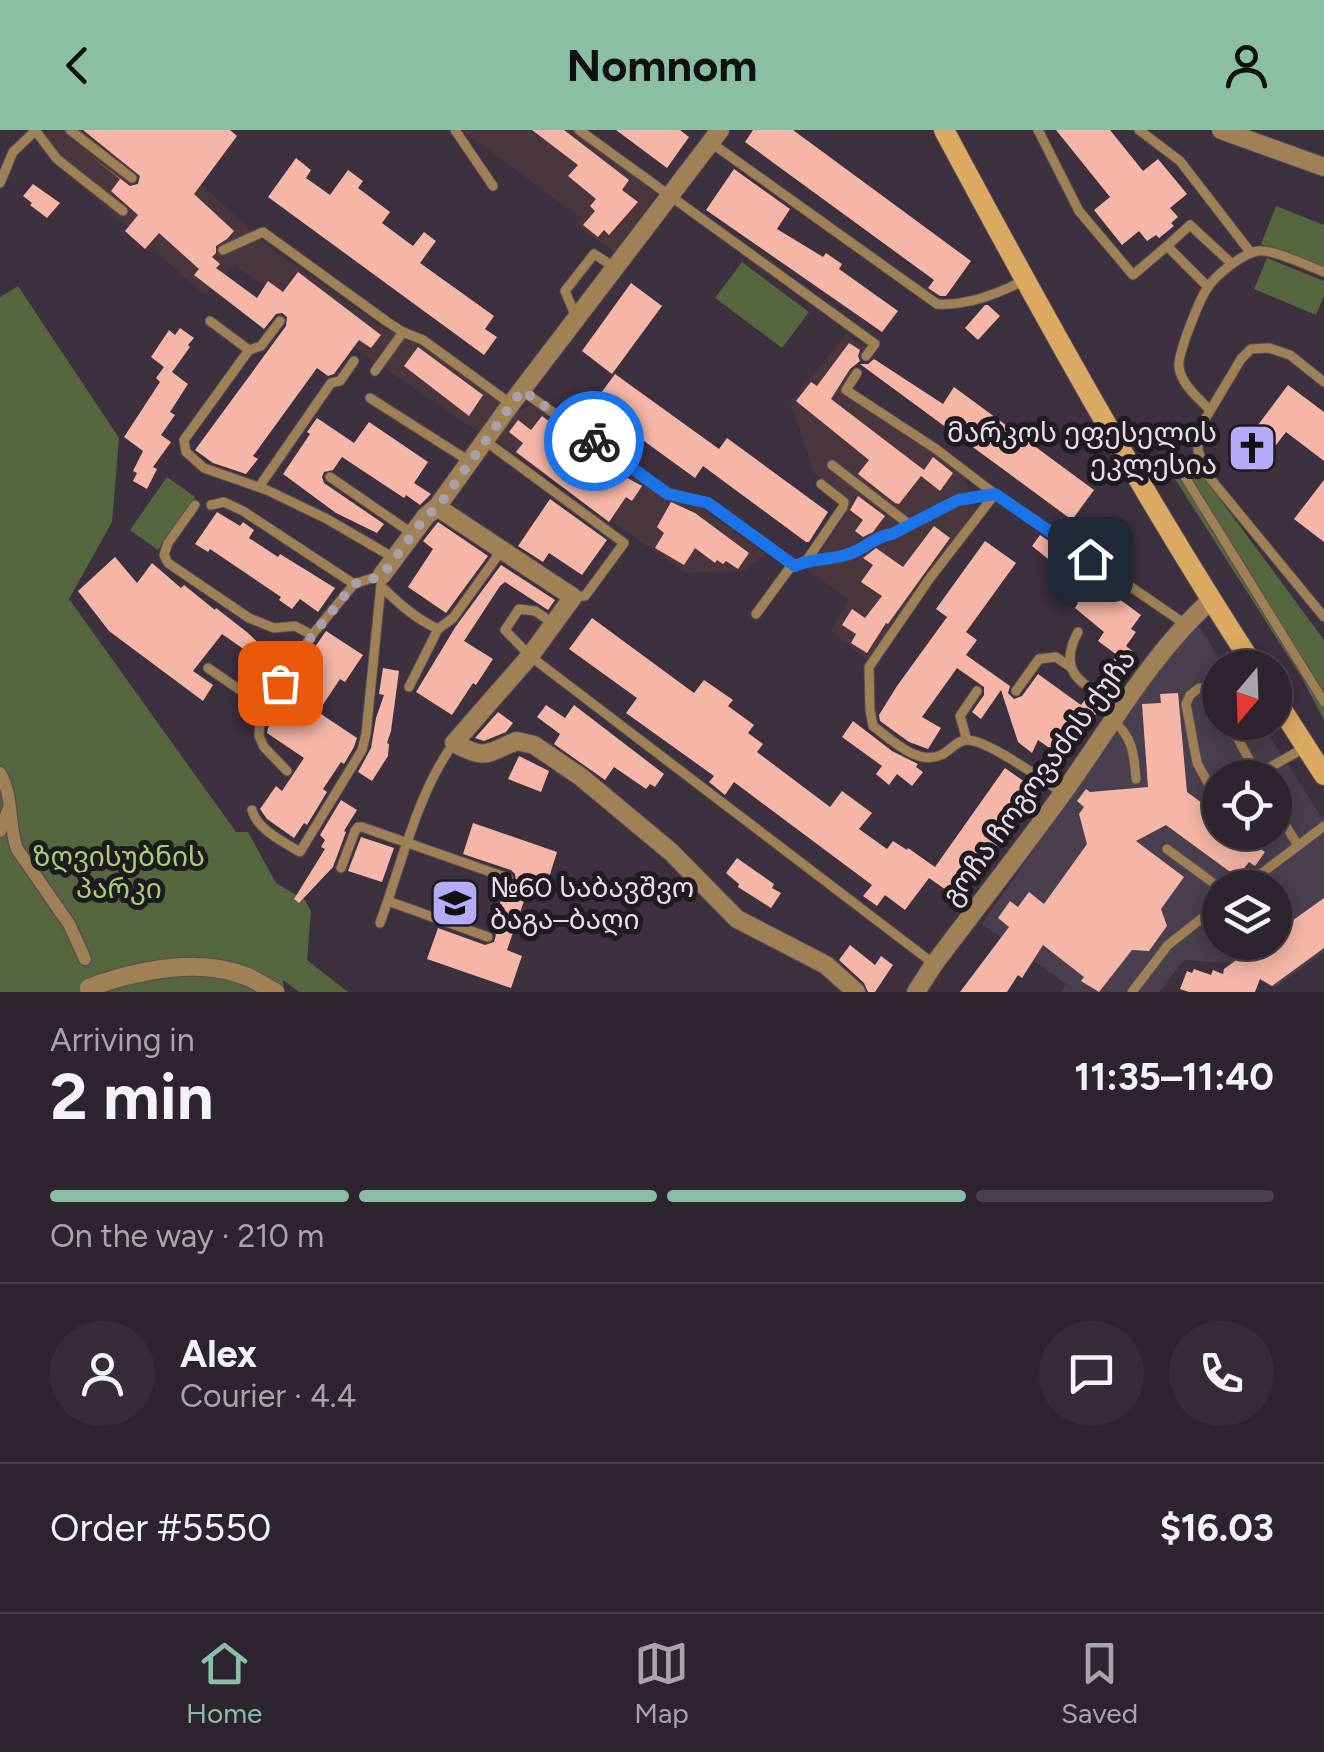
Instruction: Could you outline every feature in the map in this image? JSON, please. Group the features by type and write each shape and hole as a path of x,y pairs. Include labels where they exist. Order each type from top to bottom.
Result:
{"main road":[{"path":"944,130 1158,515 1243,650"},
{"path":"1292,724 1324,775"}],"street":[{"path":"1221,130 1324,166"},
{"path":"382,581 394,558 426,516 438,507 516,397 715,136"},
{"path":"438,507 573,597 530,656 454,743 475,754 490,754 517,740 534,745 580,777 670,852 737,919 826,965 856,992"},
{"name":"გოჩა ჩოგოვაძის ქუჩა","path":"916,992 1063,793 1116,714 1185,624 1211,600"},
{"path":"0,773 10,801 17,849 69,924 84,958"},
{"path":"0,831 10,801"},
{"path":"0,848 17,849"},
{"path":"90,987 132,973 200,968 246,976 275,992"}],"lane":[{"path":"70,130 132,178"},
{"path":"455,130 493,186"},
{"path":"579,130 874,344 866,356"},
{"path":"1038,130 1079,210 1134,274 1190,225 1232,264"},
{"path":"1138,130 1180,161 1251,252"},
{"path":"0,184 13,152 35,131 57,158 123,212"},
{"path":"715,136 936,304 957,305 1006,290 1024,280"},
{"path":"223,250 262,232 403,332 423,340 668,494 708,503 795,566"},
{"path":"1166,246 1208,287"},
{"path":"1210,410 1179,372 1178,356 1208,287 1232,264 1262,250 1324,272"},
{"path":"210,320 249,350"},
{"path":"280,321 260,346 249,350 184,440 186,452 204,468 328,519 394,558"},
{"path":"375,371 403,332"},
{"path":"1324,382 1290,355 1269,348 1251,350 1241,359 1198,431 1198,451 1209,477 1324,617"},
{"path":"258,487 330,383 340,381 354,361"},
{"path":"857,373 846,390 1185,624"},
{"path":"370,398 469,462"},
{"path":"484,440 624,543 586,596 573,597"},
{"path":"832,465 910,525"},
{"path":"330,477 413,534"},
{"path":"1185,477 1324,702"},
{"path":"756,614 789,570 806,560 843,507 844,502 821,484"},
{"path":"806,560 852,553 958,500 995,494"},
{"path":"995,494 930,578 869,667 872,726 907,751 928,759 961,741 976,741 1063,793"},
{"path":"210,505 224,502 243,511 354,584 382,581"},
{"path":"194,505 168,543 164,555 168,563 249,618 274,628 294,626 312,636"},
{"path":"410,687 438,629 453,618 503,548"},
{"path":"382,581 405,610 438,629"},
{"path":"252,810 252,816 262,827 300,852 362,750 382,581"},
{"path":"287,771 259,736 265,707 312,636 354,584"},
{"path":"554,624 536,611 519,609 505,630 530,656 934,964"},
{"path":"1069,666 1071,646 1078,632"},
{"path":"1016,691 1039,660 1056,657 1069,666 1116,714 1133,747 1136,779"},
{"path":"208,668 265,707"},
{"path":"1202,688 1190,695 1186,704 1202,772"},
{"path":"966,740 960,716 977,691"},
{"path":"380,922 426,792 454,743"},
{"path":"1284,760 1306,746"},
{"path":"1265,870 1324,826"},
{"path":"340,868 358,828 362,827 508,878"},
{"path":"1292,839 1298,844"},
{"path":"1167,848 1202,874"},
{"path":"388,900 488,937"},
{"path":"1132,992 1168,945 1202,918"}],"shaded area":[{"path":"48,130 136,130 179,163 264,243 384,329 416,340 500,402 481,434 234,265 205,295 37,147"},
{"path":"461,130 574,130 657,193 615,252 576,225 581,218"},
{"path":"847,334 867,349 845,384 962,472 976,509 868,661 831,631 849,600 807,570 846,515 847,502 815,474 790,402"},
{"path":"533,404 662,496 698,506 765,554 744,571 686,573 494,439 511,415"},
{"path":"1192,622 1214,650 1202,650 1202,740 1272,740 1285,760 1202,760 1202,850 1292,850 1292,771 1324,821 1324,952 1274,988 1229,963 1184,960 1159,992 1061,992 1066,984 982,924"}],"green space":[{"path":"1276,206 1324,225 1324,269 1261,244"},
{"path":"1267,258 1324,281 1324,296 1316,315 1254,289"},
{"path":"742,262 809,312 782,348 715,298"},
{"name":"ზღვისუბნის პარკი","path":"18,286 119,438 112,522 69,599 236,832 248,832 276,883 305,900 311,911 307,960 348,992 299,992 283,980 284,992 0,992 0,297"},
{"path":"1192,461 1324,640 1324,720 1292,662 1292,650 1284,650 1173,476"},
{"path":"167,477 195,497 158,550 130,530"}],"building":[{"path":"83,130 230,130 237,136 194,194 234,231 216,246 212,257 220,264 216,268 257,298 268,281 283,292 298,272 381,335 371,348 359,340 334,374 328,376 317,368 253,456 258,459 246,474 213,463 195,450 286,326 287,317 276,314 264,329 194,275 199,269 159,233 145,249 125,231 138,215 111,191 120,179 88,154 130,186 138,184 140,176"},
{"path":"532,130 564,130 629,180 622,190 638,202 609,235 604,230 598,237 583,225 595,211 590,206 596,199 568,176 578,165"},
{"path":"616,130 680,130 689,137 667,168"},
{"path":"753,130 793,130 971,261 946,296 928,288 934,280 745,142"},
{"path":"1056,130 1110,130 1143,171 1158,159 1187,194 1170,208 1178,217 1171,223 1174,226 1159,238 1156,235 1147,241 1139,231 1122,245 1094,210 1110,197"},
{"path":"296,158 311,170 306,178 330,195 348,170 363,181 358,188 390,212 382,223 413,246 424,232 436,241 420,263 494,316 485,329 497,337 484,355 268,197"},
{"path":"734,169 790,209 777,229 823,257 826,253 842,264 839,269 898,311 882,332 706,210"},
{"path":"33,184 60,203 47,218 23,196"},
{"path":"631,283 662,306 612,374 582,351"},
{"path":"985,305 1000,316 978,340 965,328"},
{"path":"180,328 194,338 172,372 188,384 170,412 175,415 161,435 171,442 153,467 157,469 147,489 133,481 137,473 133,471 143,451 124,437 160,382 156,378 164,367 151,357 169,330 175,335"},
{"path":"849,343 860,350 860,361 850,369 831,399 924,470 933,457 953,473 940,491 921,476 899,504 895,503 858,474 869,460 796,401 811,382 817,386"},
{"path":"418,347 483,395 469,416 404,366"},
{"path":"874,359 943,404 954,387 1094,490 1072,520 860,364"},
{"path":"615,374 719,449 727,438 828,512 809,542 703,466 695,478 593,404"},
{"path":"1288,385 1324,412 1324,461 1286,432 1255,472 1229,452 1250,425 1255,429"},
{"path":"542,416 642,486 632,501 626,497 609,522 516,452 523,443 509,432 518,420 531,430"},
{"path":"317,418 354,443 369,422 428,462 414,483 431,494 420,505 342,457 333,470 324,472 324,483 384,524 377,533 336,513 283,474"},
{"path":"1324,480 1324,542 1294,519"},
{"path":"858,496 885,516 873,532 863,537 855,531 863,520 850,510"},
{"path":"550,499 607,540 582,575 549,553 543,562 518,546"},
{"path":"671,502 695,513 749,553 738,569 726,561 715,563 695,548 684,565 655,548 664,533 657,527"},
{"path":"217,512 240,526 243,522 254,530 249,538 335,588 318,612 300,599 292,609 279,600 281,597 210,549 208,552 195,544"},
{"path":"438,522 488,556 446,613 408,587 433,549 423,541"},
{"path":"934,526 950,538 867,653 851,643 856,634 842,625 852,609 865,618 882,596 861,582 873,565 863,558 876,548 903,567"},
{"path":"1040,535 1068,554 1058,567 1032,546"},
{"path":"985,541 1016,563 966,632 977,640 966,655 1010,686 1008,693 1014,699 1022,696 1038,674 1081,705 1088,696 1102,705 1068,748 1048,747 1038,740 1032,753 1018,742 1001,690 981,719 972,712 984,695 984,687 957,668 922,717 941,728 928,749 909,742 880,721 879,715 897,686 947,617 936,609"},
{"path":"115,557 137,583 152,563 181,588 184,585 248,633 276,660 269,667 222,634 193,671 213,685 203,701 109,631 78,591"},
{"path":"501,565 555,600 548,610 505,582 500,586 464,641 493,659 452,715 416,692 456,626"},
{"path":"1060,566 1109,597 1111,593 1141,615 1126,646 1136,654 1111,692 1097,683 1117,655 1098,641 1104,632 1075,608 1078,603 1063,591 1065,588 1051,580"},
{"path":"592,618 694,693 704,680 733,700 728,706 754,725 748,733 763,744 757,752 830,807 842,791 872,813 859,829 887,849 893,841 935,867 1005,768 1036,790 959,899 929,878 905,910 885,895 877,906 863,896 872,885 734,782 725,795 709,782 714,776 626,713 637,698 569,649"},
{"path":"326,631 363,655 345,682 340,679 318,712 357,738 344,764 341,762 323,789 327,792 307,825 304,823 294,838 267,819 260,809 276,786 282,791 304,758 267,733 313,661 308,657"},
{"path":"383,668 399,671 388,756 372,781 358,772 371,748 384,695 379,694"},
{"path":"1178,693 1187,792 1202,803 1202,850 1265,852 1255,866 1249,862 1243,870 1227,870 1166,825 1136,841 1184,877 1161,909 1167,926 1149,951 1132,950 1099,992 1081,981 1084,977 1043,945 1022,978 1018,975 1007,992 960,992 1009,927 998,918 1010,901 1018,907 1029,892 1044,904 1087,844 1079,814 1084,807 1077,801 1086,789 1090,792 1148,787 1142,704 1161,703 1160,694"},
{"path":"546,705 565,718 574,705 664,774 655,787 650,784 646,789 614,767 605,780 554,744 560,734 537,717"},
{"path":"498,712 513,723 506,732 484,741 475,738"},
{"path":"853,721 892,751 918,764 916,767 923,772 912,786 897,774 889,785 876,774 882,766 842,737"},
{"path":"519,756 549,771 541,792 508,779"},
{"path":"341,800 357,810 344,831 333,867 299,903 294,899 325,849 321,847 325,840 320,835"},
{"path":"473,823 557,852 547,884 532,878 507,950 522,956 511,988 427,959 438,928 485,945 494,942 496,935 491,929 506,886 516,880 511,870 463,854"},
{"path":"361,837 394,848 382,882 348,871"},
{"path":"737,858 781,893 771,908 738,887 726,873"},
{"path":"1324,898 1324,948 1272,986 1260,979 1255,992 1180,989 1187,971 1192,973 1194,969 1211,975 1213,970 1223,974 1236,960 1292,960 1292,921"},
{"path":"850,945 875,965 881,956 893,965 875,992 868,992 864,983 839,960"}],"way so far":[{"path":"280,683 354,584 382,576 426,516 438,507 522,390 594,441"}],"place":[{"name":"მარკოს ეფესელის ეკლესია","path":"1252,448"},
{"name":"№60 საბავშვო ბაგა–ბაღი","path":"455,903"}],"route":[{"path":"594,441 668,494 708,503 795,566 806,560 852,553 958,500 995,494 1090,559"}]}
